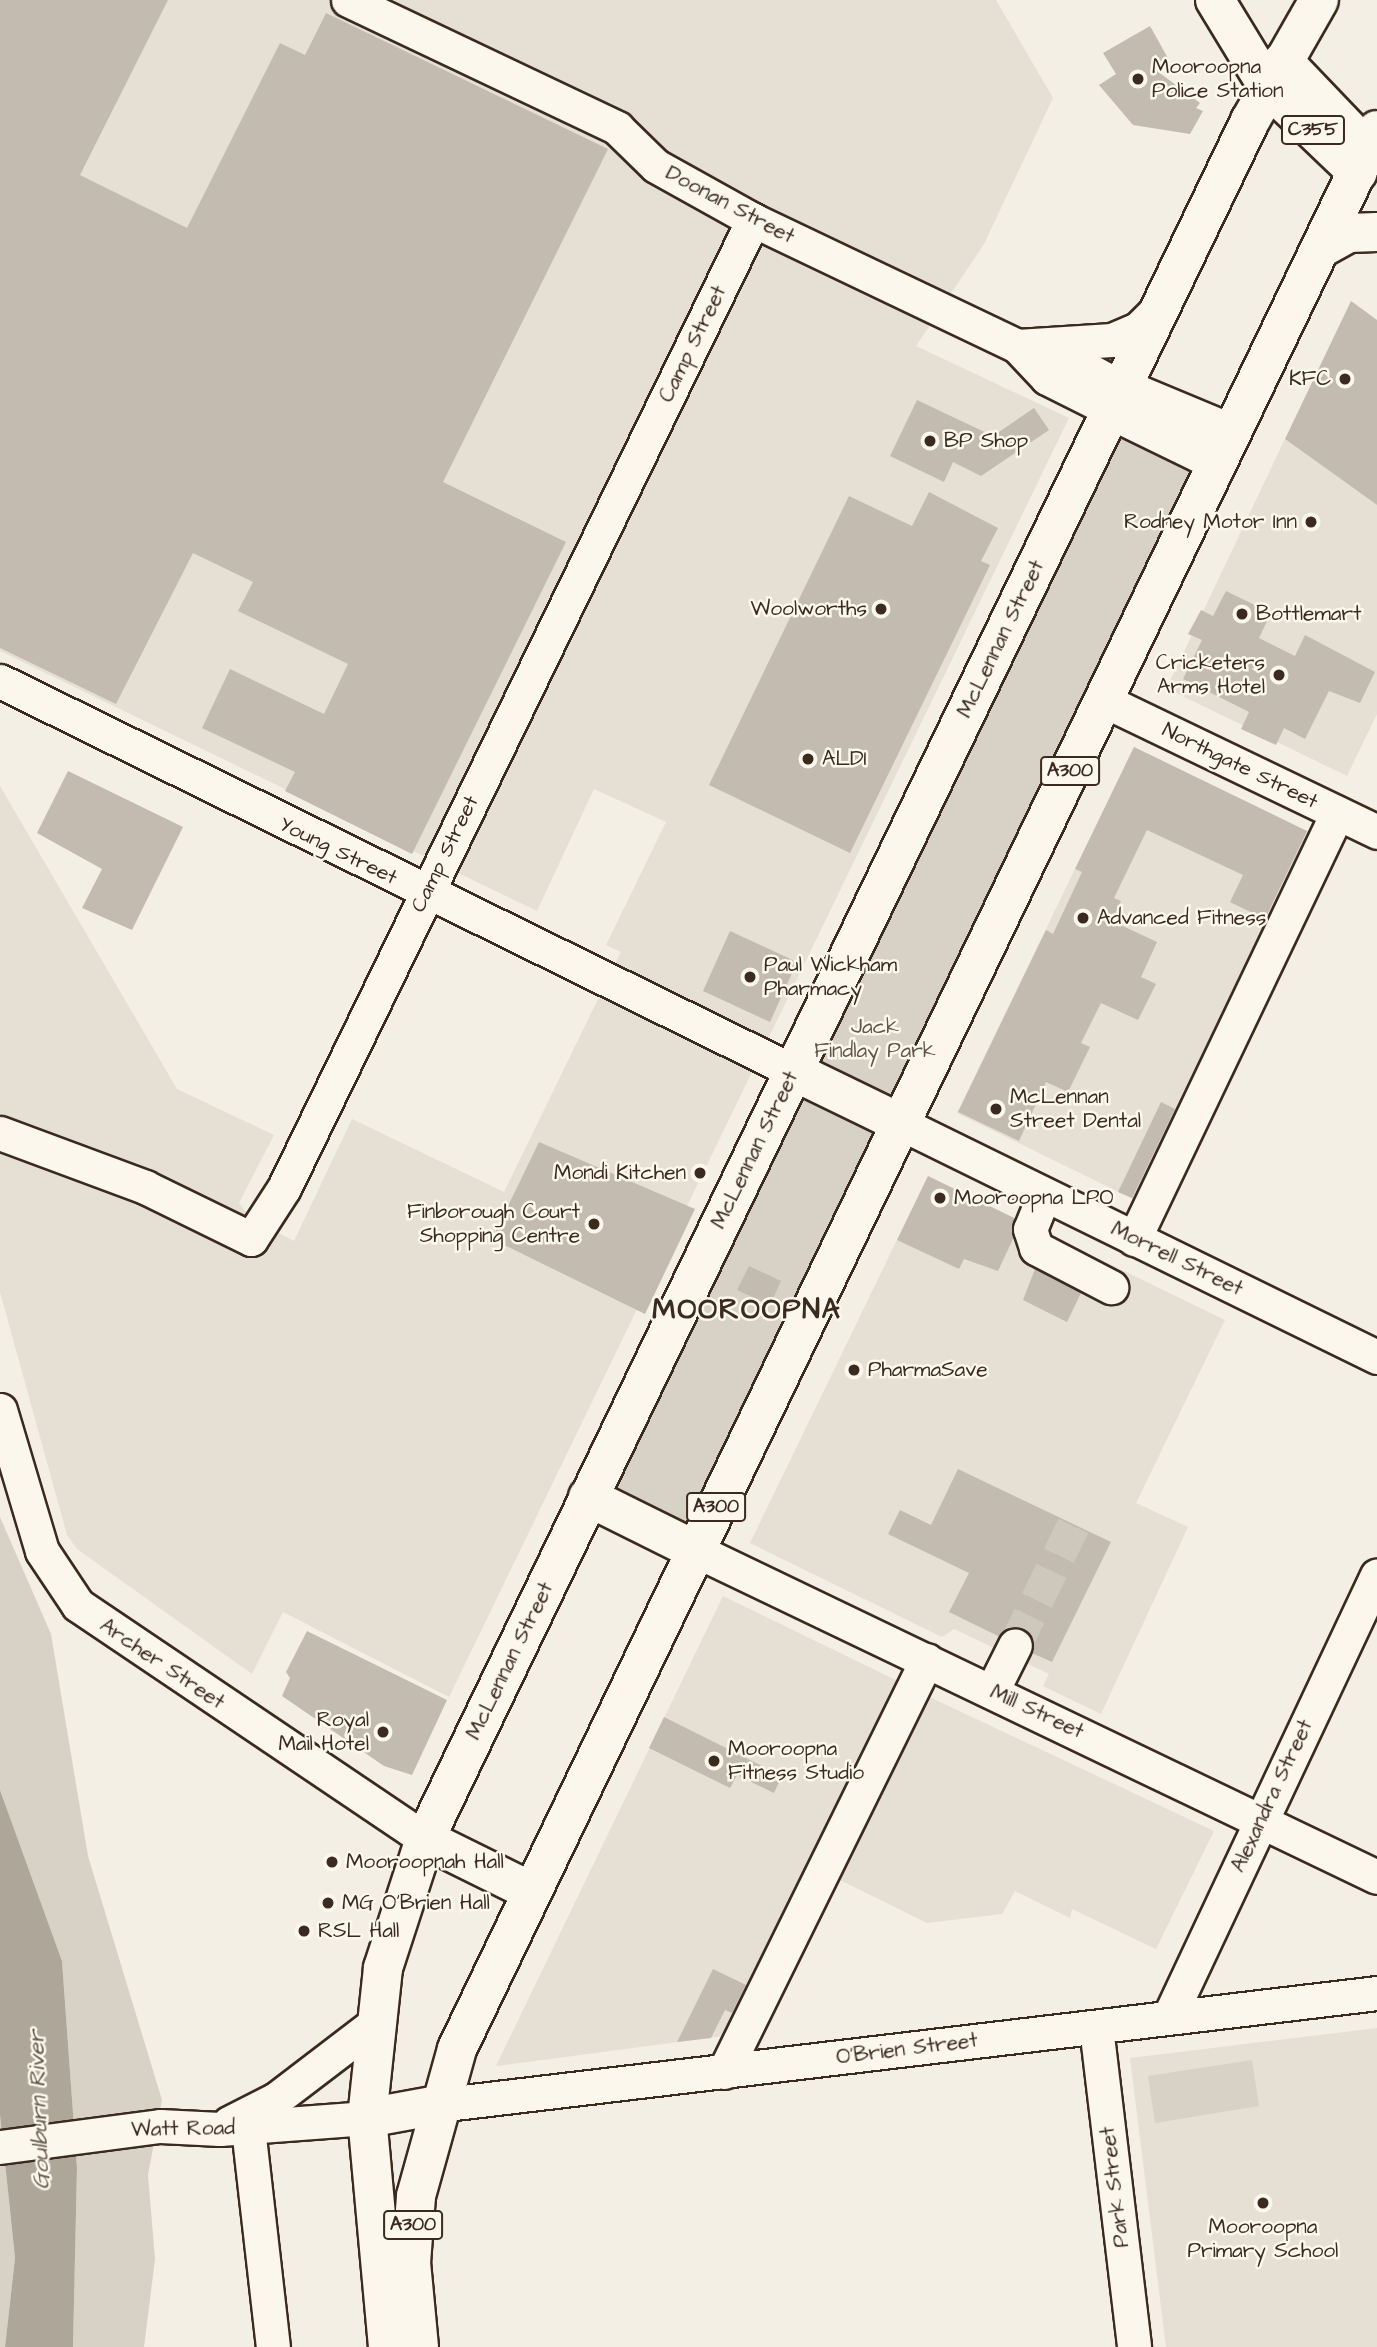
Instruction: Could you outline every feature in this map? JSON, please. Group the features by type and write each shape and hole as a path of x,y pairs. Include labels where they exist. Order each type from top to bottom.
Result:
{"main road":[{"path":"1215,0 1275,74"},
{"path":"1240,0 1275,74"},
{"name":"McLennan Street","path":"388,2347 367,2118 374,2024 400,1904 425,1839 1116,399 1275,74 1319,0"},
{"name":"C355","path":"1275,74 1372,160"},
{"name":"A300","path":"419,2347 413,2226 438,2105 530,1891 902,1124 1223,447 1320,249 1372,160"},
{"path":"1320,249 1349,233 1377,232"},
{"path":"1116,399 1223,447"},
{"path":"793,1071 902,1124"},
{"path":"588,1497 695,1550"},
{"path":"425,1839 530,1891"},
{"path":"367,2118 438,2105"}],"street":[{"name":"Doonan Street","path":"348,0 617,128 656,166 753,220 1031,346 1047,378 1116,399"},
{"name":"Camp Street","path":"0,1133 145,1187 251,1239 261,1224 426,893 753,220"},
{"path":"1031,346 1123,336 1162,305"},
{"name":"Young Street","path":"0,681 426,893 793,1071"},
{"name":"Northgate Street","path":"1103,701 1377,832"},
{"path":"1134,1238 1337,813"},
{"name":"Morrell Street","path":"902,1124 1377,1357"},
{"path":"1044,1195 1030,1229 1036,1248 1111,1287"},
{"name":"Archer Street","path":"0,1410 42,1551 78,1605 425,1839"},
{"name":"Mill Street","path":"695,1550 1261,1819 1377,1877"},
{"name":"Alexandra Street","path":"1169,2017 1377,1575"},
{"path":"992,1691 1015,1645"},
{"path":"724,2072 928,1660"},
{"name":"O'Brien Street","path":"438,2105 1377,1993"},
{"path":"209,2129 276,2099 374,2024"},
{"name":"Park Street","path":"1096,2026 1133,2347"},
{"name":"Watt Road","path":"0,2147 155,2126 209,2129 367,2118"},
{"path":"248,2127 273,2347"}],"shaded area":[{"path":"0,0 996,0 1053,98 984,244 916,346 1069,418 449,1697 283,1612 252,1674 77,1549 67,1535 0,1292 0,786 177,1089 274,1135 239,1203 250,1218 294,1241 352,1119 504,1192 621,952 606,945 666,822 594,789 537,911 0,651"},
{"path":"1285,439 1377,505 1377,714 1347,776 1170,690 1169,683"},
{"path":"1134,747 1317,836 1141,1203 957,1113"},
{"path":"928,1176 1225,1320 1136,1503 1188,1527 1101,1714 1043,1686 1049,1674 954,1629 942,1637 750,1543"},
{"path":"723,1596 908,1686 731,2035 496,2066"},
{"path":"921,1693 1214,1831 1156,1949 1072,1909 1070,1918 1015,1891 1002,1914 927,1923 830,1875"},
{"name":"Mooroopna Primary School","path":"1377,2028 1377,2347 1166,2347 1130,2058"}],"green space":[{"name":"Jack Findlay Park","path":"1125,429 1200,465 893,1107 811,1064"},
{"name":"Jack Findlay Park","path":"804,1088 878,1129 688,1525 617,1488"},
{"path":"0,1517 51,1634 88,1856 162,2100 148,2175 155,2259 144,2347 73,2347 77,2168 62,1961 0,1790"},
{"path":"1252,2060 1259,2106 1155,2123 1148,2076"},
{"path":"0,2115 15,2258 5,2347 0,2347"}],"water":[{"name":"Goulburn River","path":"0,1790 62,1961 77,2168 73,2347 5,2347 15,2258 0,2115"}],"building":[{"path":"0,0 168,0 80,175 187,228 280,43 305,55 326,13 608,149 443,482 566,542 412,854 285,791 295,772 202,728 230,669 324,714 348,664 238,611 253,582 193,553 116,704 0,648"},
{"name":"Mooroopna Police Station","path":"1150,26 1169,60 1157,71 1200,103 1196,108 1203,111 1190,134 1133,125 1099,85 1116,74 1103,53"},
{"name":"KFC","path":"1351,301 1377,320 1377,505 1285,439"},
{"path":"917,400 993,436 1034,408 1049,430 981,476 953,462 944,482 890,456"},
{"path":"929,492 998,528 981,561 990,565 850,853 709,785 849,496 912,526"},
{"name":"Cricketers Arms Hotel","path":"1226,591 1271,613 1259,638 1295,656 1305,635 1375,672 1360,703 1329,691 1305,739 1284,728 1276,745 1241,729 1249,712 1183,679 1202,640 1188,634 1201,610 1213,616"},
{"path":"1134,747 1307,831 1265,919 1230,902 1243,875 1147,830 1114,898 1121,901 1112,921 1157,942 1141,977 1156,984 1138,1020 1101,1003 1081,1043 1090,1047 1068,1092 1046,1082 1019,1141 958,1112 1046,930 1053,934 1082,872 1075,869"},
{"path":"68,771 183,827 132,930 82,908 102,869 37,833"},
{"name":"Paul Wickham Pharmacy","path":"730,931 797,962 770,1022 703,991"},
{"path":"1161,1102 1175,1109 1132,1198 1118,1192"},
{"name":"Finborough Court Shopping Centre","path":"539,1142 695,1209 645,1314 492,1239"},
{"path":"928,1176 1014,1218 1013,1239 998,1271 964,1259 959,1269 897,1240"},
{"path":"749,1266 781,1281 770,1305 737,1290"},
{"path":"1035,1269 1081,1293 1067,1322 1023,1300"},
{"path":"958,1469 1111,1542 1052,1662 1032,1653 1031,1635 1023,1628 998,1636 949,1612 969,1573 888,1534 900,1510 931,1525"},
{"name":"Royal Mail Hotel","path":"307,1631 447,1700 412,1775 384,1766 282,1696 290,1678 286,1672"},
{"name":"Mooroopna Fitness Studio","path":"664,1717 782,1776 774,1793 737,1775 730,1788 649,1748"},
{"path":"713,1969 746,1985 732,2013 725,2010 711,2038 677,2042"}],"tunnel":[{"path":"1015,1645 1074,1524"}],"place":[{"name":"Mooroopna Police Station","path":"1138,79"},
{"name":"KFC","path":"1345,379"},
{"name":"BP Shop","path":"930,441"},
{"name":"Rodney Motor Inn","path":"1311,522"},
{"name":"Woolworths","path":"881,609"},
{"name":"Bottlemart","path":"1242,614"},
{"name":"Cricketers Arms Hotel","path":"1279,675"},
{"name":"ALDI","path":"808,759"},
{"name":"Advanced Fitness","path":"1083,918"},
{"name":"Paul Wickham Pharmacy","path":"750,977"},
{"name":"McLennan Street Dental","path":"996,1109"},
{"name":"Mondi Kitchen","path":"700,1173"},
{"name":"Mooroopna LPO","path":"940,1198"},
{"name":"Finborough Court Shopping Centre","path":"594,1224"},
{"name":"PharmaSave","path":"854,1370"},
{"name":"Royal Mail Hotel","path":"383,1732"},
{"name":"Mooroopna Fitness Studio","path":"714,1761"},
{"name":"Mooroopnah Hall","path":"332,1862"},
{"name":"MG O'Brien Hall","path":"328,1903"},
{"name":"RSL Hall","path":"304,1931"},
{"name":"Mooroopna Primary School","path":"1263,2203"}],"district":[{"name":"MOOROOPNA","path":"747,1310"}]}
